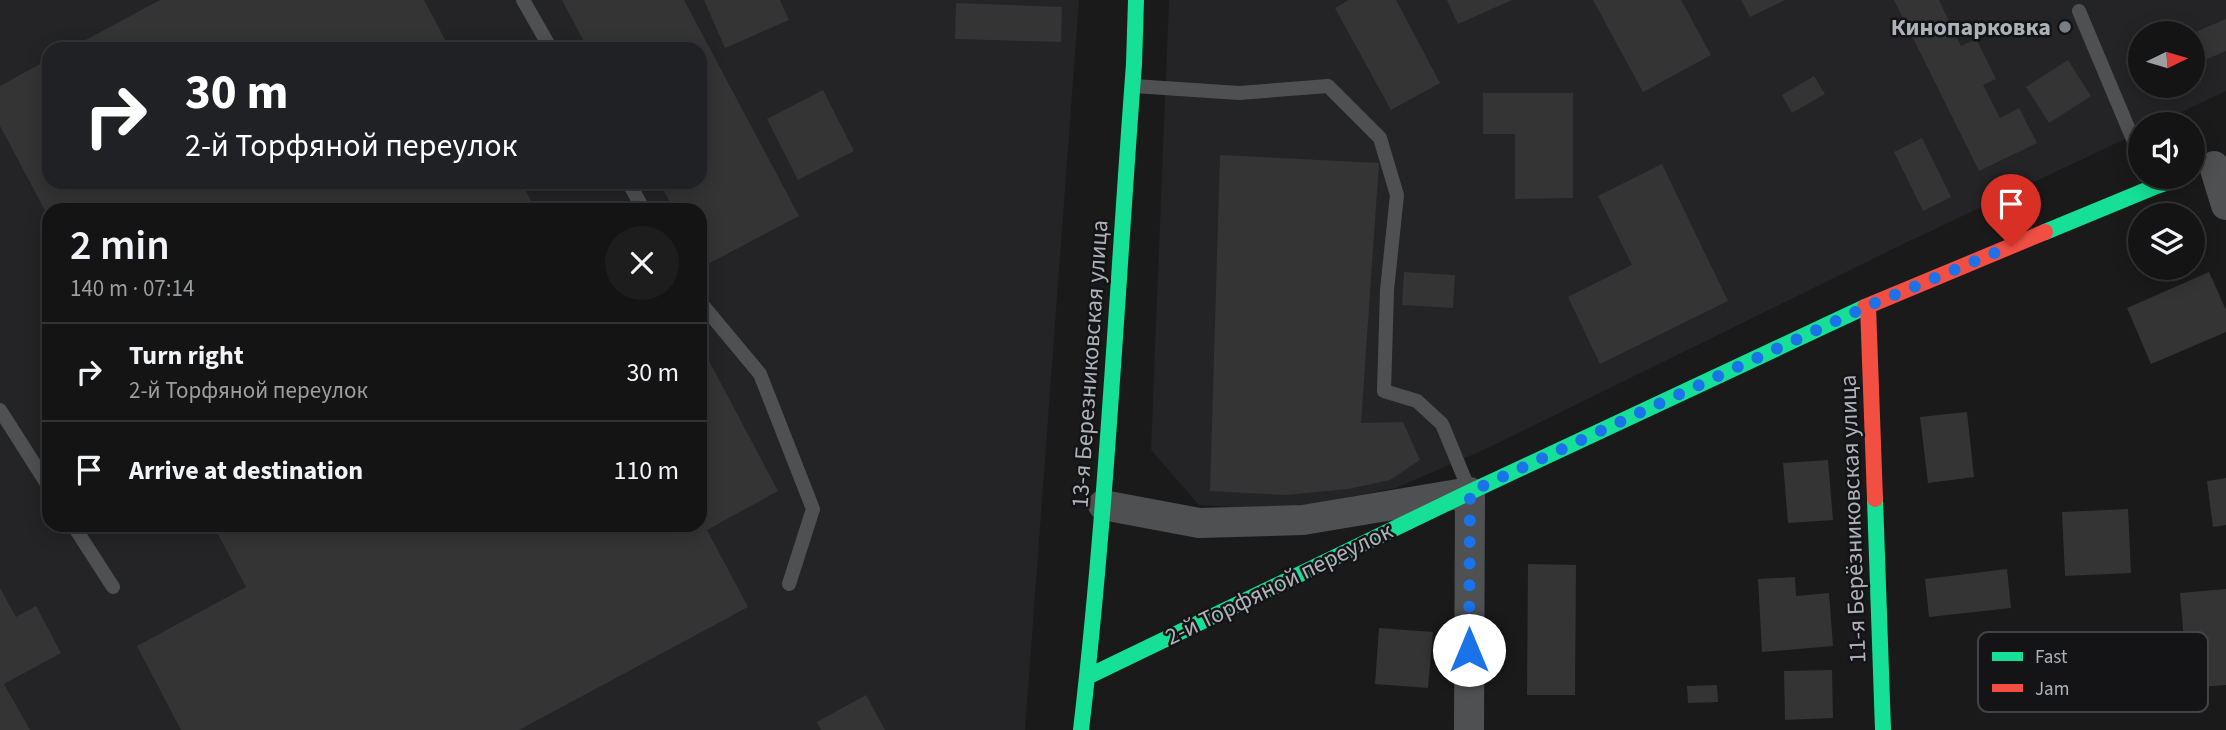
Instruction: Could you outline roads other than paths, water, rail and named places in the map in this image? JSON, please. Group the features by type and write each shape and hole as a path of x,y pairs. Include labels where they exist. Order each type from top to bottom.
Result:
{"street":[{"name":"13-я Березниковская улица","path":"1078,729 1089,676 1103,505 1133,86 1136,0"},
{"path":"2211,167 2226,205"},
{"name":"2-й Торфяной переулок","path":"1089,676 1470,492 1868,306 2135,189"},
{"name":"11-я Берёзниковская улица","path":"1868,306 1883,730"},
{"name":"2-й Торфяной переулок","path":"1103,505 1199,523 1303,520 1470,492"},
{"path":"1469,730 1470,492"}],"lane":[{"path":"523,0 547,42"},
{"path":"2079,11 2128,127"},
{"path":"1133,86 1239,93 1328,86 1380,138 1397,195 1387,290 1384,391 1417,401 1442,424 1470,492"},
{"path":"707,310 760,374 813,509 789,583"},
{"path":"0,410 42,476"},
{"path":"78,532 113,587"}],"place":[{"name":"Кинопарковка","path":"2065,27"}]}
